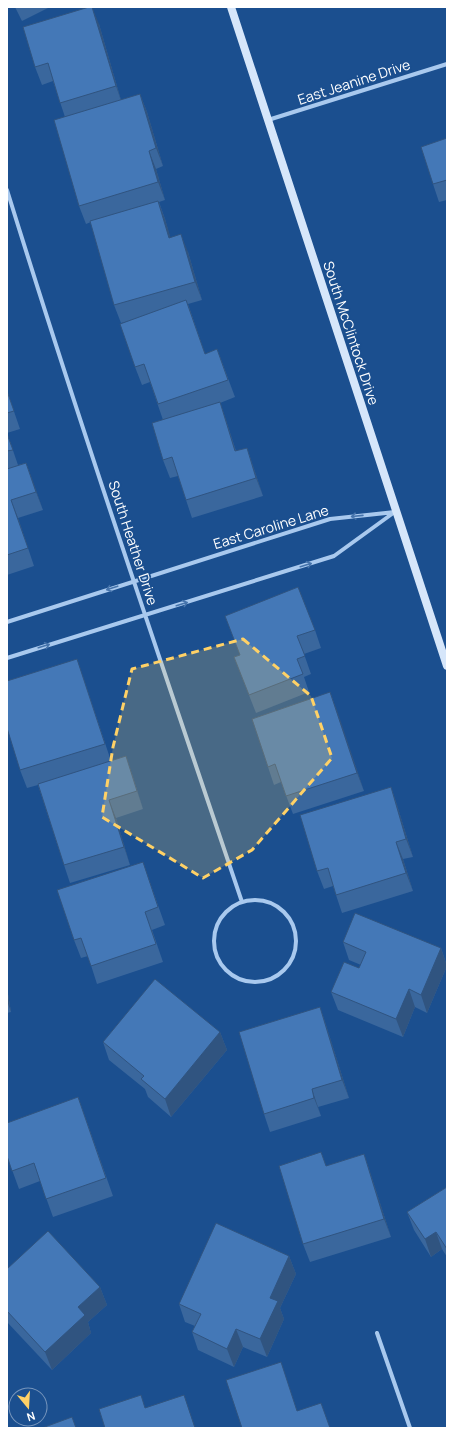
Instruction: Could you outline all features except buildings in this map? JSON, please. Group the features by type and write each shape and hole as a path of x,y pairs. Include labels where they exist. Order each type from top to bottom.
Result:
{"main road":[{"name":"South McClintock Drive","path":"231,7 447,666"}],"street":[{"name":"East Jeanine Drive","path":"268,120 447,64"},
{"name":"South Heather Drive","path":"7,190 145,615 242,902"},
{"name":"East Caroline Lane","path":"7,622 330,518 396,512"},
{"path":"7,658 334,556 396,512"},
{"path":"256,900 269,903 281,909 290,919 295,932 296,945 292,958 285,969 274,978 261,982 248,982 234,977 224,969 217,958 213,944 215,931 220,918 230,908 242,902 256,900"},
{"path":"377,1333 410,1428"}],"highlighted area":[{"path":"243,639 311,696 332,758 252,850 203,878 102,817 113,747 132,669"}]}
